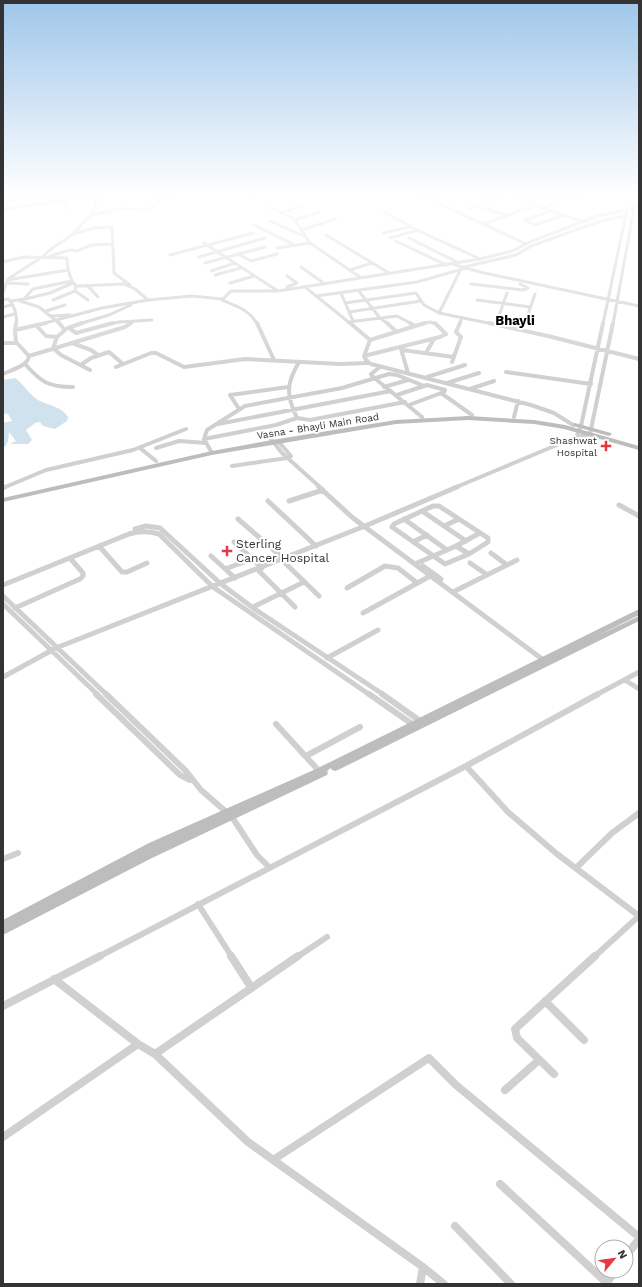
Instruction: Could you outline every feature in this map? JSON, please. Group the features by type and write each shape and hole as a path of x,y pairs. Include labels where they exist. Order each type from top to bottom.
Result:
{"main road":[{"name":"Vasna - Bhayli Main Road","path":"3,496 156,461 395,419 472,415 551,420 573,425 639,448"},
{"name":"Vasna - Bhayli Main Road","path":"274,440 396,422 468,418 534,422 581,429"},
{"name":"Vasna - Bhayli Main Road","path":"590,432 639,443"},
{"name":"Vasna - Bhayli Main Road","path":"3,500 211,452"},
{"path":"229,815 418,724 547,660 639,612"},
{"path":"547,660 639,618"},
{"path":"3,929 319,770 418,724"}],"street":[{"path":"29,356 15,343 14,336 17,321 10,302 3,293 7,282 17,272 45,254"},
{"path":"41,258 55,254"},
{"path":"113,254 114,273 148,300"},
{"path":"199,257 210,254"},
{"path":"221,254 277,291"},
{"path":"238,254 252,261 277,254"},
{"path":"205,263 238,254"},
{"path":"326,254 360,276"},
{"path":"357,254 389,273"},
{"path":"423,254 446,265"},
{"path":"442,254 460,263"},
{"path":"469,254 480,259"},
{"path":"223,298 231,291 277,291 305,288 360,276 460,263 500,254"},
{"path":"316,296 417,282 460,271 465,267 516,254"},
{"path":"576,437 581,429 617,254"},
{"path":"3,677 56,648 283,560 590,432 608,351 625,254"},
{"path":"3,262 26,257 67,258 67,267 76,291 88,300"},
{"path":"211,270 235,263"},
{"path":"350,270 372,263"},
{"path":"453,264 513,280 639,304"},
{"path":"301,267 325,284"},
{"path":"215,275 242,268"},
{"path":"7,282 68,270"},
{"path":"440,313 460,271"},
{"path":"230,283 254,276"},
{"path":"277,291 297,284 287,276"},
{"path":"471,284 523,290 528,288 513,280 502,281 481,276"},
{"path":"498,287 502,281"},
{"path":"7,282 28,284"},
{"path":"25,299 33,289 73,283 87,285 124,284 132,286"},
{"path":"20,301 73,283"},
{"path":"87,285 98,297"},
{"path":"305,288 350,322 370,340"},
{"path":"358,290 380,318 397,332"},
{"path":"53,300 76,291"},
{"path":"341,293 349,312 350,322"},
{"path":"345,303 416,293 428,308 440,313 598,348 639,359"},
{"path":"496,325 507,293"},
{"path":"525,323 535,294"},
{"path":"397,295 404,304"},
{"path":"15,330 57,321 102,308 140,301 192,296 223,298 224,301 247,311 254,318 274,360"},
{"path":"3,300 10,302 31,302 46,311 67,329 76,333 119,322 152,320"},
{"path":"477,300 530,307"},
{"path":"53,348 56,337 67,329 109,315 140,301"},
{"path":"349,312 421,301"},
{"path":"3,307 10,302"},
{"path":"46,311 65,305"},
{"path":"3,317 15,314"},
{"path":"51,316 79,315"},
{"path":"350,322 400,316 415,326"},
{"path":"452,362 461,338 456,332 462,318"},
{"path":"29,356 125,327 133,322"},
{"path":"364,356 401,349 446,335 435,323 430,322 370,340"},
{"path":"36,325 46,336 56,337"},
{"path":"104,326 109,331"},
{"path":"426,353 434,339"},
{"path":"368,363 364,356 370,340"},
{"path":"3,343 15,343"},
{"path":"72,343 91,350 98,355"},
{"path":"53,348 67,359 82,364 90,370"},
{"path":"401,349 454,357"},
{"path":"401,349 408,373"},
{"path":"82,364 98,355 109,352 124,364"},
{"path":"116,366 151,353 156,353 184,366 231,360 274,360 340,364 368,363 518,401 554,413 573,425"},
{"path":"3,374 25,364 28,361 29,356"},
{"path":"297,418 289,398 288,387 292,372 299,362"},
{"path":"25,364 46,385 58,388 73,387"},
{"path":"426,377 465,365"},
{"path":"380,367 372,374 374,378 407,403 422,417"},
{"path":"506,372 591,384"},
{"path":"446,383 479,373"},
{"path":"211,452 205,441 207,430 239,409 255,403 342,388 374,378 394,374 424,386"},
{"path":"384,387 408,380"},
{"path":"470,389 494,381"},
{"path":"156,448 179,441 205,441 276,425 297,418 310,420 407,403 441,393 445,390 431,385 424,386 397,396"},
{"path":"239,409 230,395 288,387"},
{"path":"215,425 390,391"},
{"path":"441,393 472,415"},
{"path":"514,417 518,401"},
{"path":"3,488 46,470 140,448 186,429"},
{"path":"274,440 287,458 353,518 367,526 547,660"},
{"path":"274,440 367,526"},
{"path":"140,448 156,461"},
{"path":"232,466 287,458"},
{"path":"289,502 323,490"},
{"path":"268,501 316,546"},
{"path":"619,505 639,516"},
{"path":"433,506 439,506 489,540 469,554 446,565 431,556 392,527 394,524 422,511 433,506"},
{"path":"422,511 466,541"},
{"path":"238,519 283,560 318,596"},
{"path":"404,519 447,550"},
{"path":"444,526 459,519"},
{"path":"56,564 125,533 146,526 154,526 168,534 185,552 221,584 328,657 418,724"},
{"path":"3,585 99,546 138,532 147,530 159,534 213,586 418,724"},
{"path":"417,563 456,546 480,533"},
{"path":"412,542 427,535"},
{"path":"234,542 252,559 295,607"},
{"path":"99,546 122,572 127,572 147,563"},
{"path":"456,546 469,554"},
{"path":"491,553 507,564"},
{"path":"211,556 235,578"},
{"path":"15,608 80,579 83,576 82,573 70,558"},
{"path":"225,569 252,559"},
{"path":"454,591 517,560"},
{"path":"470,563 486,574"},
{"path":"346,588 385,566 391,565 396,566 416,582"},
{"path":"363,613 432,574"},
{"path":"253,607 304,582"},
{"path":"3,596 186,771 190,780"},
{"path":"3,604 180,775 190,780 229,815 255,854 269,867"},
{"path":"321,660 378,630"},
{"path":"3,1006 466,766 639,672"},
{"path":"625,680 639,689"},
{"path":"276,724 319,770"},
{"path":"306,756 360,727"},
{"path":"466,766 508,812 557,854 639,916 515,1029 517,1038 554,1074"},
{"path":"576,868 612,833 639,813"},
{"path":"3,859 18,853"},
{"path":"198,904 251,987"},
{"path":"155,1054 251,987 327,937"},
{"path":"54,979 138,1044 155,1054 248,1142 423,1267 444,1284"},
{"path":"544,1001 584,1040"},
{"path":"3,1137 138,1044"},
{"path":"273,1160 429,1058 456,1084 639,1238"},
{"path":"505,1090 539,1060"},
{"path":"500,1184 606,1283"},
{"path":"455,1226 511,1284"},
{"path":"420,1284 423,1267"}],"water":[{"path":"15,378 35,398 58,408 68,417 67,421 55,429 43,426 40,422 35,423 26,430 32,440 28,444 10,444 16,441 9,432 8,441 5,447 3,446 3,423 12,421 8,414 3,413 3,380"}],"place":[{"name":"Shashwat Hospital","path":"606,446"},
{"name":"Sterling Cancer Hospital","path":"227,551"}],"district":[{"name":"Bhayli","path":"515,320"}]}
